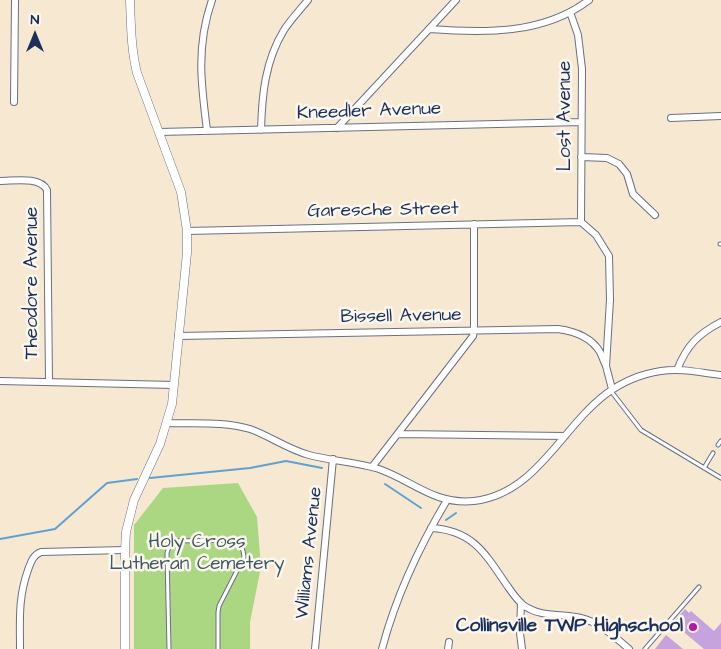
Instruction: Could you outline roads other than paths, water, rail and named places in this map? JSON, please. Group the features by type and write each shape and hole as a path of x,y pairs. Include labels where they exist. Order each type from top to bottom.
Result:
{"street":[{"path":"14,102 15,0"},
{"path":"126,649 126,532 134,500 160,444 167,423 174,385 187,231 181,192 137,73 131,32 130,0"},
{"path":"207,130 200,63 204,29 212,0"},
{"path":"262,130 264,88 270,60 285,29 308,0"},
{"path":"337,128 456,0"},
{"path":"429,28 476,31 505,30 539,24 570,12 589,0"},
{"name":"Lost Avenue","path":"570,12 578,35 580,52 581,222"},
{"path":"671,118 721,116"},
{"name":"Kneedler Avenue","path":"159,132 581,122"},
{"path":"581,157 608,158 619,164 627,174 633,194 654,215"},
{"name":"Theodore Avenue","path":"0,181 39,182 47,190 49,382"},
{"path":"581,222 596,234 609,256 610,300 606,366 611,390"},
{"name":"Garesche Street","path":"187,231 581,222"},
{"path":"372,467 472,336 474,330 474,224"},
{"path":"677,370 686,350 693,341 703,331 721,322"},
{"name":"Bissell Avenue","path":"178,336 558,329 575,333 591,342 599,350 606,366"},
{"path":"167,423 240,426 258,432 295,450 372,467 392,474 422,491 447,500 474,501 510,490 526,479 596,402 625,382 650,373 677,370 721,375"},
{"path":"0,381 174,385"},
{"path":"398,434 565,436"},
{"name":"Williams Avenue","path":"316,649 333,459"},
{"path":"382,649 405,581 447,500"},
{"path":"431,528 441,528 460,534 476,545 521,604 546,615 585,619 629,649"},
{"path":"20,649 20,600 22,587 34,556 41,552 125,550"},
{"path":"521,604 520,633 522,649"}],"lane":[{"path":"611,390 641,430 721,478"},
{"path":"704,468 713,454"},
{"path":"169,649 167,552 170,544 176,541 232,540 240,543 244,548 244,557 219,606 218,649"},
{"path":"644,649 699,587"}],"waterway":[{"path":"150,478 250,468 286,461 322,468"},
{"path":"0,539 55,529 107,483 137,479"},
{"path":"385,484 421,508"},
{"path":"446,520 456,513"}],"place":[{"name":"Collinsville TWP Highschool","path":"693,627"}],"park label":[{"name":"Holy Cross Lutheran Cemetery","path":"197,554"}]}
